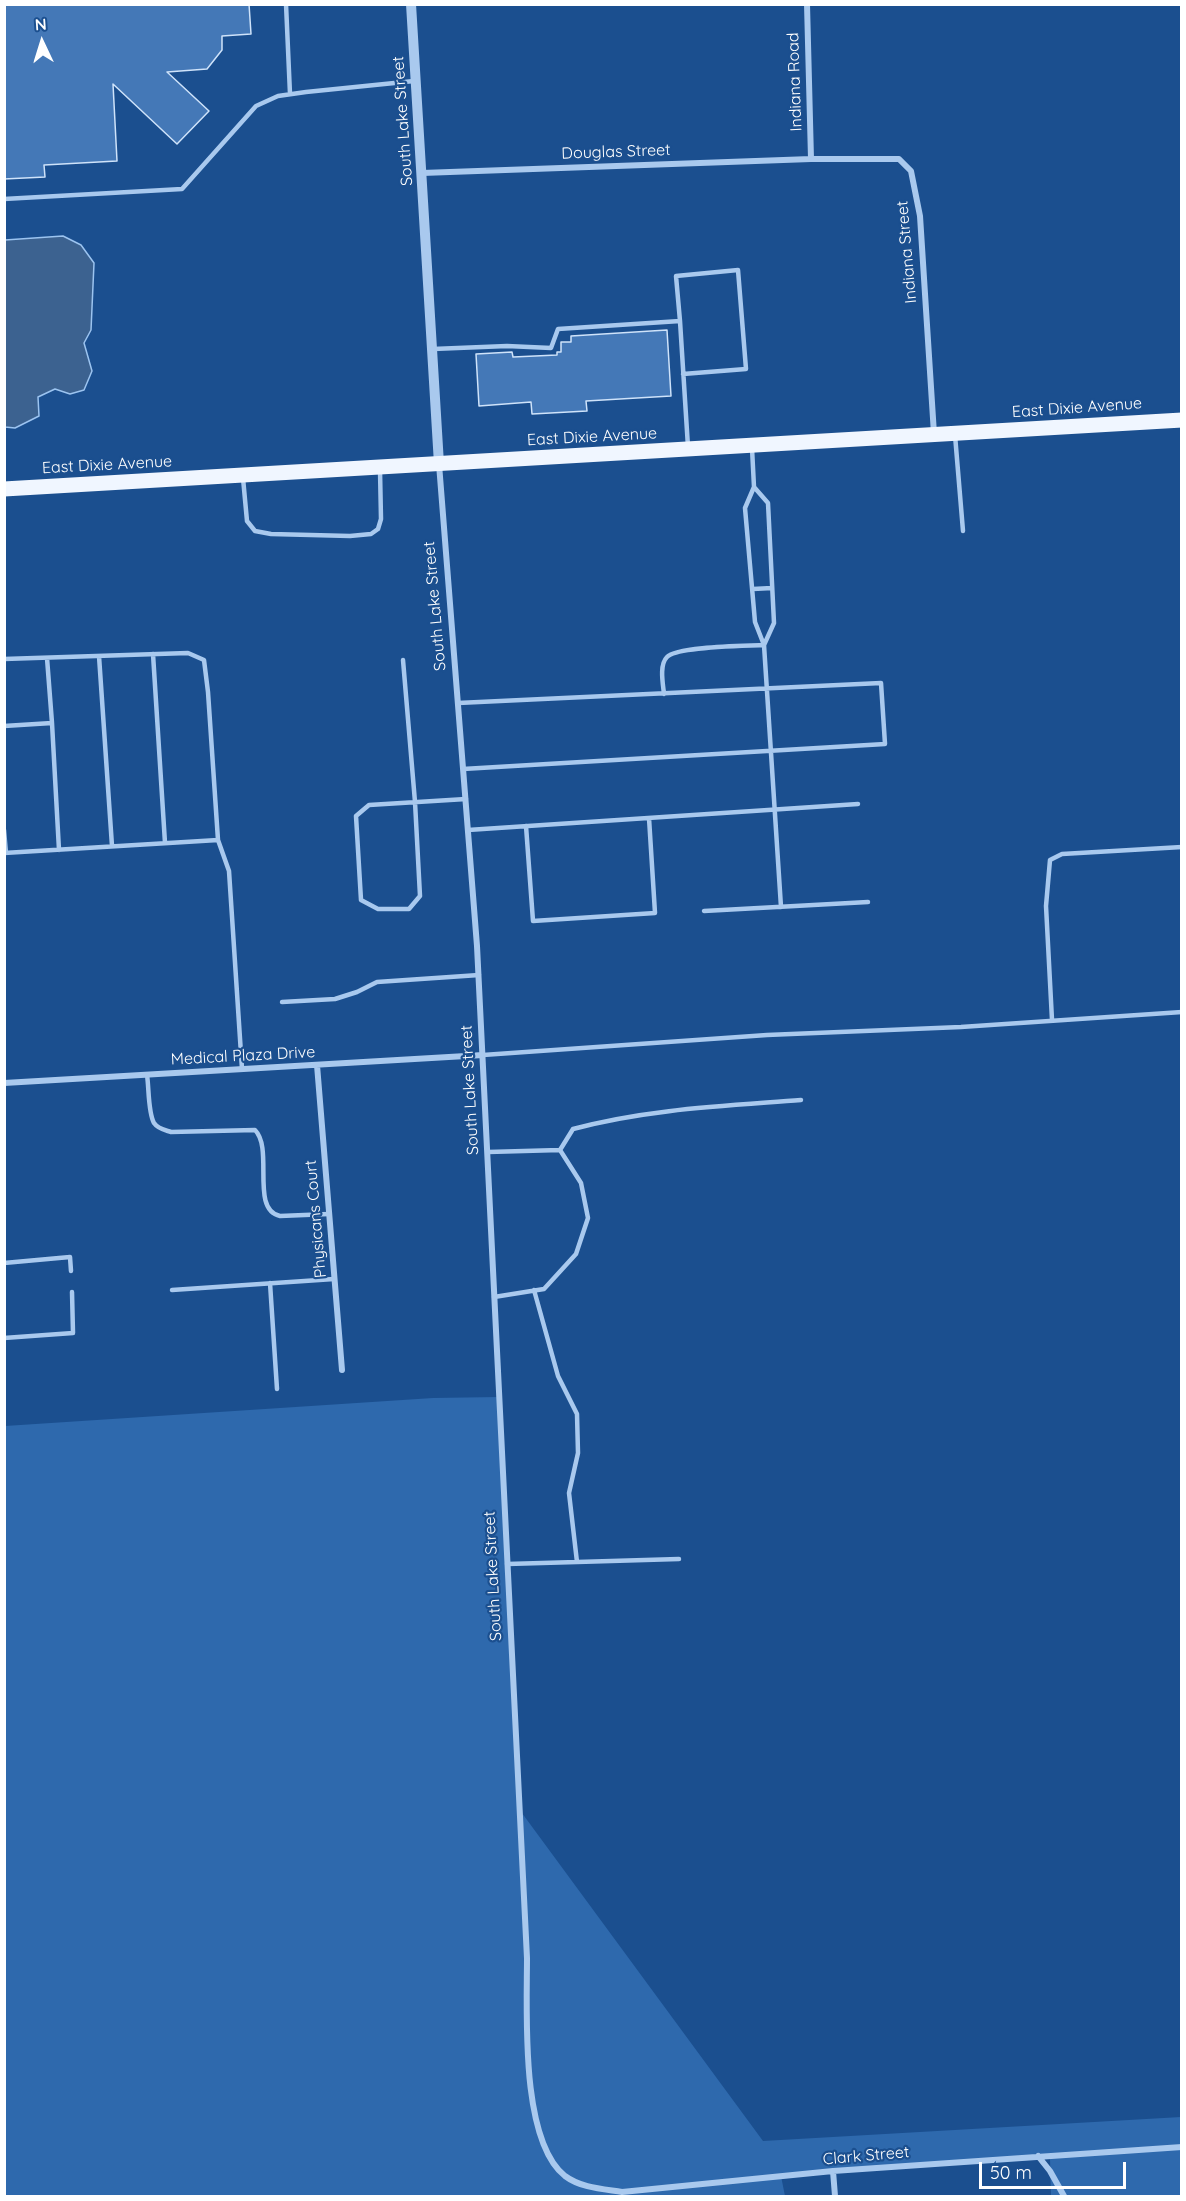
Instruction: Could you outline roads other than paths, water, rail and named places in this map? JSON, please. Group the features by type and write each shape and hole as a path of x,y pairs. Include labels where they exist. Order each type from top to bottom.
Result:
{"main road":[{"name":"East Dixie Avenue","path":"4,489 1182,420"}],"street":[{"name":"South Lake Street","path":"411,4 439,464 479,975 527,1958 527,2048 532,2092 541,2135 548,2154 559,2170"},
{"name":"Indiana Road","path":"807,4 811,159"},
{"name":"Douglas Street","path":"422,173 811,159"},
{"name":"Indiana Street","path":"811,159 899,159 911,171 921,216 934,435"},
{"name":"Medical Plaza Drive","path":"4,1083 483,1055"},
{"name":"Physicans Court","path":"316,1065 342,1370"},
{"name":"Clark Street","path":"559,2170 568,2178 588,2187 622,2192 833,2171 1182,2147"},
{"path":"1038,2156 1050,2171 1064,2196"},
{"path":"833,2171 834,2196"}],"lane":[{"path":"286,4 291,94"},
{"path":"4,199 182,189 256,106 278,96 416,81"},
{"path":"683,374 746,369 738,270 676,276 688,450"},
{"path":"432,349 507,346 551,348 558,329 680,321"},
{"path":"955,434 963,531"},
{"path":"752,446 754,487 745,508 755,622 765,645 781,907"},
{"path":"243,476 247,521 255,531 271,534 350,536 371,534 378,529 381,519 380,468"},
{"path":"754,487 768,502 774,623 765,645"},
{"path":"753,589 772,588"},
{"path":"664,694 663,666 666,657 672,654 696,649 765,645"},
{"path":"4,659 188,653 204,660 218,840 229,871 242,1069"},
{"path":"153,654 165,843"},
{"path":"99,656 112,846"},
{"path":"47,658 59,850"},
{"path":"404,660 415,802 420,896 409,909 378,909 361,900 356,816 369,805 415,802 466,799"},
{"path":"458,703 881,683 885,744 463,769"},
{"path":"4,726 52,723"},
{"path":"468,830 858,804"},
{"path":"526,826 533,921 644,914 655,913 649,818"},
{"path":"4,830 5,853 218,840"},
{"path":"1052,1020 1046,906 1050,860 1062,854 1182,847"},
{"path":"704,911 868,902"},
{"path":"282,1002 335,999 377,982 479,975"},
{"path":"483,1055 767,1035 1182,1012"},
{"path":"147,1075 151,1115 160,1128 171,1132 244,1129 255,1130 260,1135 265,1199 268,1210 272,1214 280,1216 329,1214"},
{"path":"560,1150 573,1129 608,1120 689,1108 801,1101"},
{"path":"488,1152 560,1150"},
{"path":"494,1297 544,1289 576,1254 588,1218 581,1183 560,1150"},
{"path":"4,1263 70,1257 71,1271"},
{"path":"172,1290 334,1279"},
{"path":"270,1283 277,1389"},
{"path":"534,1290 558,1376 577,1414 578,1453 569,1493 577,1562"},
{"path":"4,1338 73,1333 72,1292"},
{"path":"507,1564 679,1559"}]}
